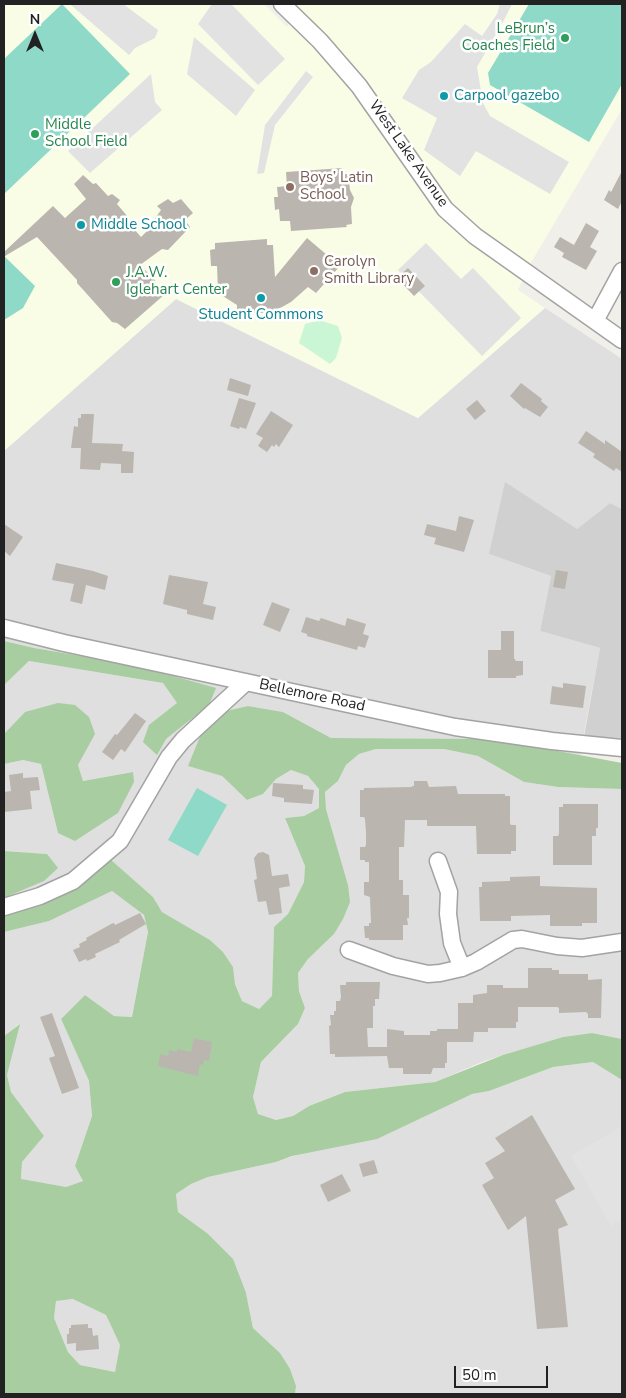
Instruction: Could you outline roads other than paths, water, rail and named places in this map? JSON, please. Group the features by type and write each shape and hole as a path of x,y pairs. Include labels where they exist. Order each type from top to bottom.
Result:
{"street":[{"name":"West Lake Avenue","path":"282,4 320,41 359,86 445,209 475,236 622,340"},
{"path":"595,321 622,271"},
{"name":"Bellemore Road","path":"4,628 64,644 455,727 552,741 622,748"},
{"path":"4,907 40,896 73,881 120,841 170,757 183,740 246,682"},
{"path":"438,861 449,892 448,914 452,943 462,968"},
{"path":"349,950 416,973 440,973 462,968 476,962 513,940 522,939 558,946 582,948 622,942"}],"place":[{"name":"LeBrun’s Coaches Field","path":"565,38"},
{"name":"Carpool gazebo","path":"444,96"},
{"name":"Middle School Field","path":"35,134"},
{"name":"Boys’ Latin School","path":"290,187"},
{"name":"Middle School","path":"81,225"},
{"name":"Carolyn Smith Library","path":"314,271"},
{"name":"J.A.W. Iglehart Center","path":"116,282"},
{"name":"Student Commons","path":"261,298"}]}
